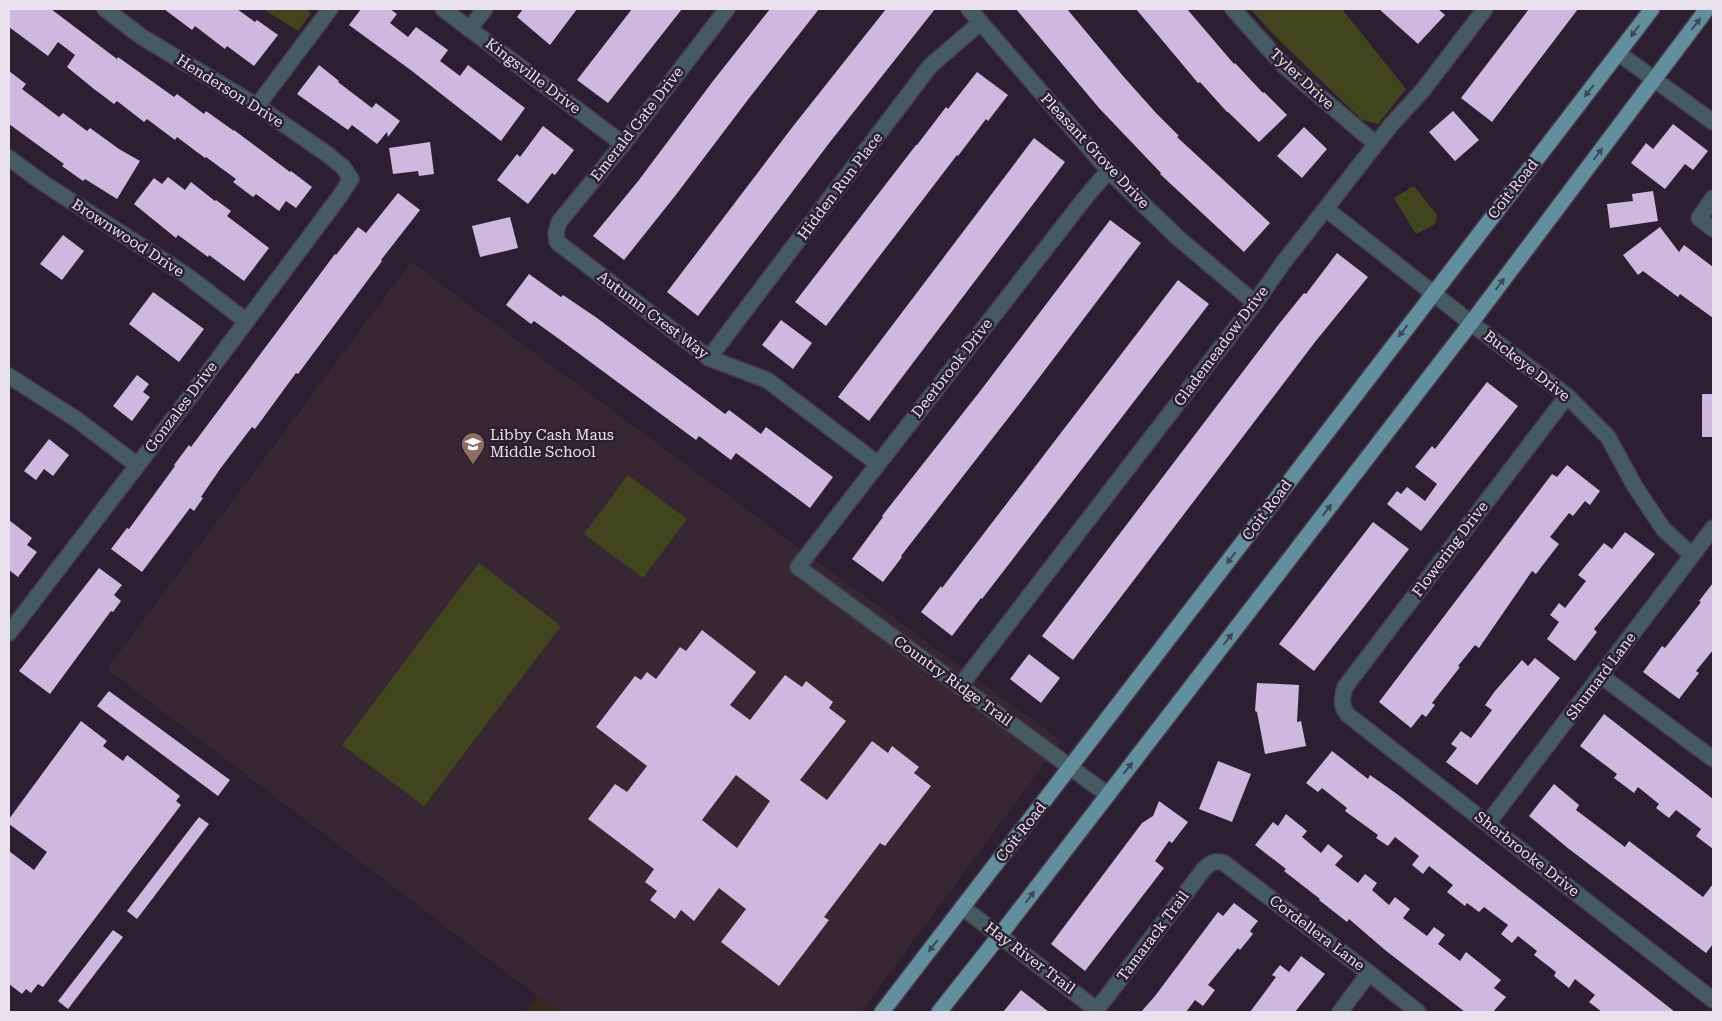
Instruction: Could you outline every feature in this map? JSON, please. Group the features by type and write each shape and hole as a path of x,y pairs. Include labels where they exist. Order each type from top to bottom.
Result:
{"main road":[{"name":"Coit Road","path":"882,1012 1652,9"},
{"path":"938,1012 1000,936 1471,323 1707,9"}],"street":[{"name":"Henderson Drive","path":"105,9 142,37 257,106 337,162 350,179"},
{"path":"257,106 330,9"},
{"name":"Kingsville Drive","path":"443,9 623,144"},
{"path":"469,29 485,9"},
{"name":"Emerald Gate Drive","path":"557,242 556,233 559,222 623,144 727,9"},
{"name":"Pleasant Grove Drive","path":"969,9 1110,172 1178,237 1255,303"},
{"name":"Tyler Drive","path":"1233,9 1284,66 1376,144"},
{"name":"Glademeadow Drive","path":"960,686 1376,144 1423,90 1486,9"},
{"name":"Hidden Run Place","path":"709,358 930,66 980,23"},
{"path":"1618,53 1655,78 1713,122"},
{"name":"Brownwood Drive","path":"9,158 40,181 186,275 246,321"},
{"name":"Deerbrook Drive","path":"798,567 1085,198 1110,172"},
{"name":"Gonzales Drive","path":"9,633 14,615 137,465 340,196 350,179"},
{"path":"1713,198 1699,218 1713,229"},
{"name":"Buckeye Drive","path":"1326,209 1567,396 1608,437 1634,485 1664,530 1692,555"},
{"name":"Autumn Crest Way","path":"557,242 709,358 767,380 878,464"},
{"path":"9,376 76,419 137,465"},
{"name":"Flowering Drive","path":"1342,706 1342,696 1345,687 1567,396"},
{"name":"Shumard Lane","path":"1488,823 1713,528"},
{"name":"Country Ridge Trail","path":"798,567 1108,795"},
{"path":"1602,676 1713,759"},
{"name":"Sherbrooke Drive","path":"1342,706 1348,715 1713,1000"},
{"name":"Cordellera Lane","path":"1213,862 1224,863 1418,1012"},
{"name":"Tamarack Trail","path":"1096,1011 1204,869 1213,862"},
{"name":"Hay River Trail","path":"962,907 1096,1011"},
{"path":"1340,1012 1369,973"}],"shaded area":[{"name":"Libby Cash Maus Middle School","path":"411,262 1061,741 861,1012 558,1012 107,669"},
{"path":"537,997 558,1012 525,1012"}],"green space":[{"path":"263,9 305,9 311,13 298,31"},
{"path":"1250,9 1342,9 1406,89 1378,124 1362,120 1279,40"},
{"path":"1414,186 1437,215 1435,224 1416,234 1394,198"},
{"path":"628,475 687,519 643,578 584,534"},
{"path":"479,563 561,626 424,806 342,745"}],"building":[{"path":"9,9 51,9 117,59 118,57 174,97 177,94 204,114 206,111 312,187 296,208 286,201 279,211 256,194 253,197 233,182 236,179 177,137 175,140 147,119 144,122 117,101 114,104 94,89 67,67 75,55 58,42 48,56 9,27"},
{"path":"164,9 237,9 278,35 254,66 227,46 225,49 195,26 192,30"},
{"path":"361,9 390,9 397,14 390,23 408,37 416,27 448,50 440,61 460,76 468,65 525,108 501,141 412,71 349,25"},
{"path":"523,9 577,9 550,45 517,17"},
{"path":"632,9 682,9 608,103 577,80"},
{"path":"770,9 819,9 624,260 593,236 639,180"},
{"path":"886,9 935,9 830,142 698,316 667,292 794,125"},
{"path":"1016,9 1067,9 1123,76 1179,136 1177,137 1270,223 1244,252 1160,174 1099,108"},
{"path":"1136,9 1187,9 1234,64 1287,115 1259,142 1227,112 1200,82 1198,83"},
{"path":"1379,9 1438,9 1445,15 1418,44"},
{"path":"1529,9 1578,9 1492,122 1461,98"},
{"path":"319,65 372,108 376,103 400,121 388,137 387,132 377,144 352,125 348,130 297,94"},
{"path":"9,71 26,84 22,89 59,117 63,113 87,131 90,128 119,149 140,161 117,199 85,179 83,181 62,166 64,164 9,124"},
{"path":"977,72 1008,95 988,121 986,119 957,155 826,326 795,302 946,107 948,109"},
{"path":"1453,111 1479,140 1455,161 1429,132"},
{"path":"1673,124 1708,151 1693,170 1685,164 1665,189 1631,163 1646,143 1653,149"},
{"path":"543,126 574,150 555,175 552,173 528,204 497,180 517,154 520,157"},
{"path":"1304,127 1327,149 1302,178 1277,156"},
{"path":"1034,138 1065,162 869,421 838,397"},
{"path":"430,142 434,174 419,176 418,171 393,174 389,148"},
{"path":"168,177 185,190 191,182 231,211 227,216 269,248 244,281 178,235 176,238 134,204 154,178 162,184"},
{"path":"1653,191 1658,221 1610,228 1607,204 1633,201 1632,194"},
{"path":"398,193 420,210 298,374 296,373 255,429 252,427 220,469 194,511 190,508 142,572 111,549 127,528 129,529 174,465 189,445 191,447 335,254 358,227 366,233"},
{"path":"510,217 518,248 480,257 472,226"},
{"path":"1110,220 1141,243 883,582 852,559 882,516 981,390"},
{"path":"1660,227 1679,252 1684,245 1713,267 1713,318 1680,294 1678,297 1643,271 1638,275 1623,255"},
{"path":"63,235 84,251 62,280 40,264"},
{"path":"1337,253 1368,277 1315,342 1073,660 1042,636 1279,324 1304,293 1306,294"},
{"path":"529,274 561,297 563,295 597,318 725,414 729,410 761,434 766,427 833,477 810,508 736,453 731,460 699,436 696,440 534,321 531,324 506,305"},
{"path":"1178,280 1209,304 952,636 921,612 941,586 942,588"},
{"path":"153,292 204,329 179,362 129,324"},
{"path":"781,320 812,343 793,369 762,345"},
{"path":"137,375 149,384 143,392 150,397 132,421 113,406"},
{"path":"1487,382 1518,406 1421,531 1387,504 1397,491 1401,494 1407,487 1425,501 1437,484 1415,467 1432,446 1435,449"},
{"path":"1702,394 1713,394 1713,437 1702,437"},
{"path":"49,439 69,455 53,476 44,469 36,480 24,471"},
{"path":"1567,465 1600,491 1590,505 1585,501 1573,516 1569,513 1550,537 1559,544 1536,574 1532,571 1479,648 1475,645 1458,666 1460,667 1432,703 1435,705 1426,717 1422,714 1411,728 1379,702 1552,474 1557,477"},
{"path":"9,520 32,538 27,545 37,552 18,577 9,570"},
{"path":"1373,522 1409,549 1314,671 1279,644"},
{"path":"1625,532 1655,554 1594,629 1597,632 1575,661 1547,639 1559,622 1550,615 1559,603 1565,608 1586,581 1578,575 1604,543 1612,549"},
{"path":"99,568 122,585 114,595 121,601 113,612 111,611 50,694 19,671"},
{"path":"1713,583 1713,650 1696,671 1699,673 1679,699 1643,672 1662,646 1665,648 1701,602 1699,601"},
{"path":"702,630 756,672 730,705 750,720 785,675 802,687 806,681 833,702 829,708 846,721 800,780 827,800 872,741 888,753 892,746 919,767 914,773 931,786 885,846 880,843 824,917 829,920 779,986 721,942 746,909 719,888 694,921 681,910 675,919 650,900 657,891 645,882 654,869 588,819 615,784 627,792 647,766 596,727 635,676 641,680 647,672 656,679 680,647 686,651","holes":["736,775 770,801 737,848 702,820"]},
{"path":"1029,654 1060,678 1041,703 1010,679"},
{"path":"1535,658 1560,678 1477,785 1446,762 1457,748 1451,744 1461,731 1471,738 1492,710 1485,705 1495,691 1522,660 1528,666"},
{"path":"1257,683 1299,685 1297,722 1301,721 1306,746 1265,754 1257,712 1255,711"},
{"path":"109,691 230,780 218,796 97,706"},
{"path":"1604,714 1713,799 1713,849 1696,836 1701,829 1676,810 1669,818 1656,808 1659,804 1638,787 1634,793 1614,778 1617,774 1580,746"},
{"path":"81,721 107,741 103,746 123,761 127,755 180,796 176,801 181,805 43,987 38,984 31,993 26,989 22,994 9,984 9,851 34,870 47,852 9,824 9,819"},
{"path":"1332,751 1368,779 1370,775 1397,794 1675,1012 1602,1012 1589,1002 1595,995 1575,979 1569,988 1554,976 1556,972 1534,955 1537,951 1518,936 1512,943 1501,934 1508,925 1484,907 1479,912 1467,903 1465,906 1447,892 1453,885 1429,866 1423,874 1412,865 1419,856 1395,837 1388,846 1376,838 1378,835 1345,811 1347,808 1322,788 1318,792 1306,783"},
{"path":"1218,761 1251,774 1232,822 1199,809"},
{"path":"1554,784 1579,805 1576,810 1625,847 1629,841 1703,897 1713,884 1713,944 1706,953 1569,849 1529,816"},
{"path":"1159,801 1188,822 1172,843 1169,841 1155,861 1164,868 1085,971 1051,944 1142,823 1153,816"},
{"path":"1286,814 1307,831 1302,837 1321,853 1328,844 1343,856 1335,865 1358,883 1365,874 1377,883 1372,890 1389,905 1395,897 1410,909 1403,918 1427,936 1434,927 1445,935 1438,944 1460,961 1466,952 1501,980 1494,988 1506,997 1493,1012 1465,1012 1385,950 1349,919 1347,922 1319,900 1284,871 1286,869 1255,845 1273,822 1278,826"},
{"path":"199,817 209,824 137,919 127,911"},
{"path":"1234,903 1258,921 1250,931 1253,934 1240,950 1238,948 1208,985 1215,990 1203,1006 1195,1000 1186,1012 1141,1012 1218,912 1223,916"},
{"path":"113,930 123,937 68,1009 58,1001"},
{"path":"1301,956 1325,974 1295,1012 1250,1012 1276,977 1272,975 1280,965 1289,972"},
{"path":"1021,990 1049,1012 1003,1012"}],"place":[{"name":"Libby Cash Maus Middle School","path":"473,465"}]}
